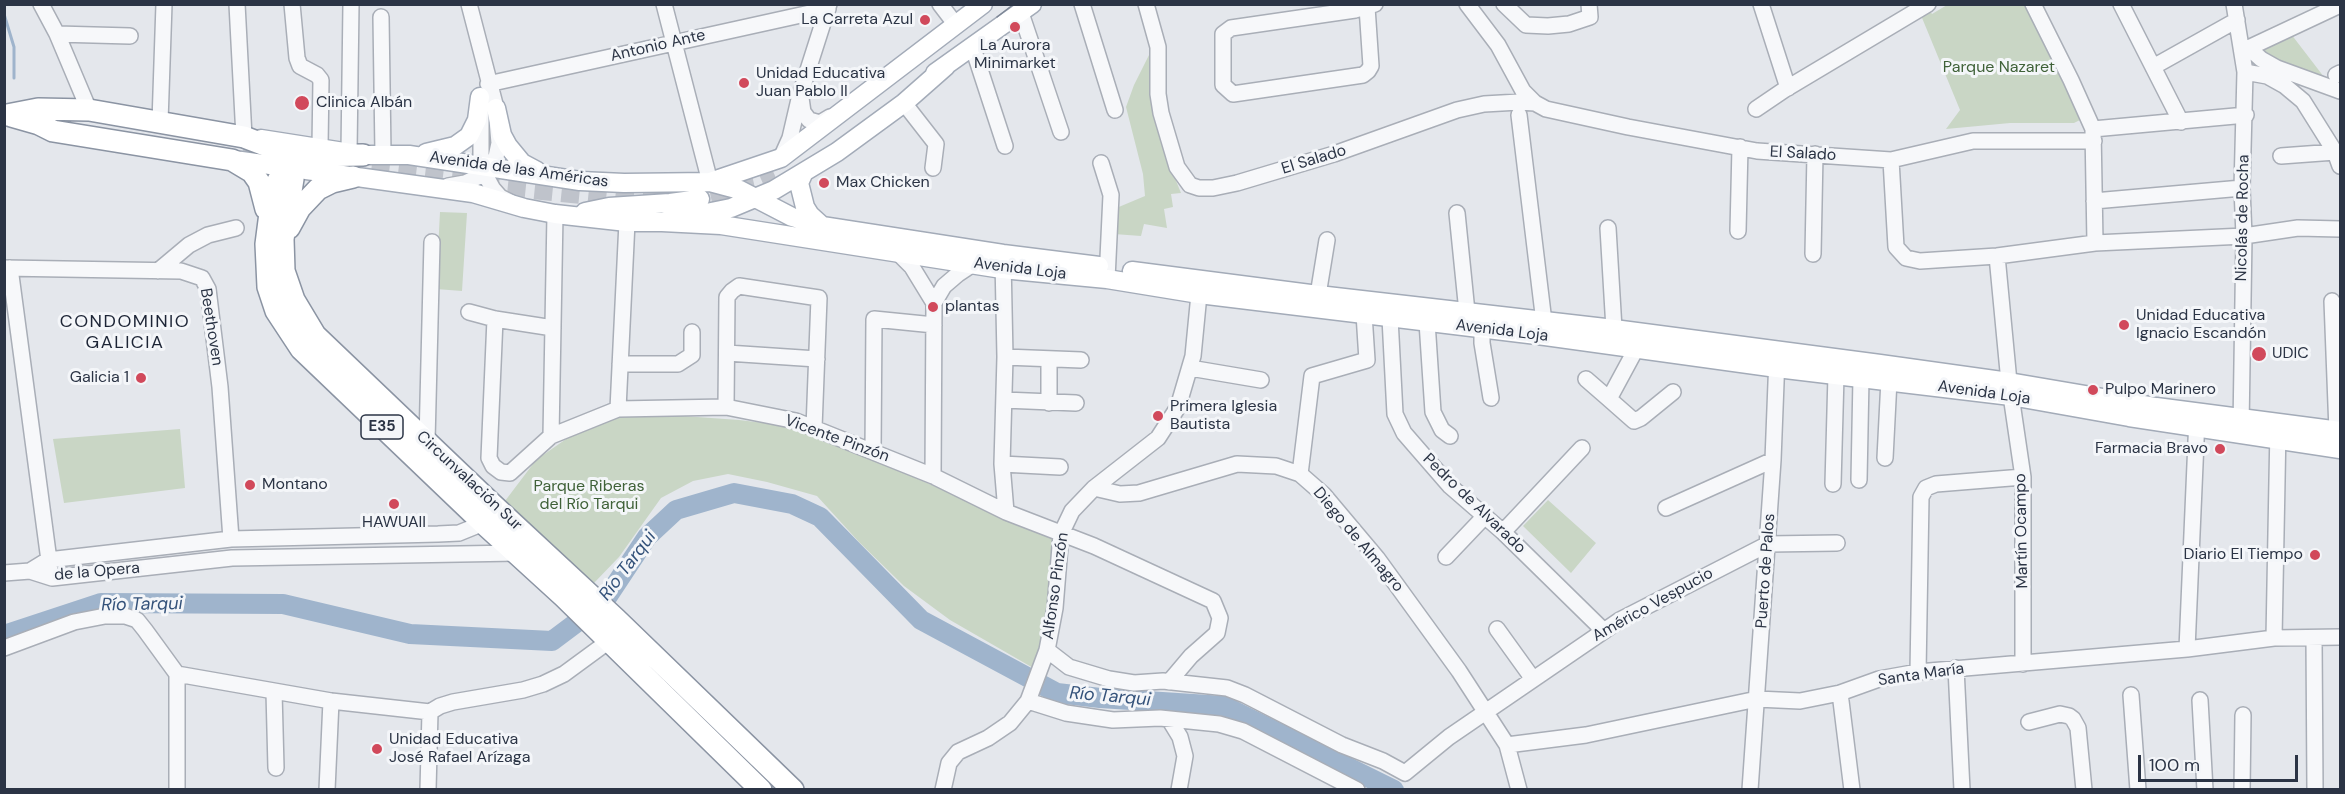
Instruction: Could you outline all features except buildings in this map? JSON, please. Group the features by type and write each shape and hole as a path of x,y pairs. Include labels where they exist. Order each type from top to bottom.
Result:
{"highway":[{"name":"Avenida de las Américas","path":"6,115 39,116 89,110 160,122 240,149"},
{"name":"Avenida de las Américas","path":"39,116 53,131 240,149"},
{"name":"E35","path":"267,222 264,195 240,149 271,146 286,157 290,168"},
{"path":"267,222 273,190 280,177 303,156 365,154"},
{"name":"Circunvalación Sur","path":"290,168 293,181 283,239 284,271 294,300 315,335 503,513 569,589 605,638 761,789"},
{"path":"283,239 300,208 318,189 332,182 353,177"},
{"name":"Circunvalación Sur","path":"267,222 268,287 276,311 301,349 517,553 616,618 793,789"}],"main road":[{"name":"Avenida de las Américas","path":"776,169 848,107 984,4"},
{"name":"Avenida de las Américas","path":"776,169 813,148 864,110 984,4"},
{"name":"Avenida de las Américas","path":"240,149 320,146 365,154 410,155 485,169 580,181 710,182 776,169 816,156 1026,9"},
{"name":"Avenida de las Américas","path":"290,168 473,193 524,208 563,215 627,222 662,222 731,208 803,174 904,103 946,66"},
{"path":"410,155 455,147 469,136 477,120 484,91"},
{"path":"496,108 502,135 508,146 522,163 547,176"},
{"path":"803,174 799,183 805,207 822,226"},
{"name":"Avenida Loja","path":"710,182 755,197 792,217 822,226 1003,261 1108,273 1390,318 1636,349 1777,360 2010,389 2278,431 2339,437"},
{"path":"563,215 609,207 700,199"},
{"name":"Avenida Loja","path":"662,222 721,225 973,264 1003,261"},
{"name":"Avenida Loja","path":"1200,288 1318,295 1614,329 1777,360 1836,375 1888,381 2010,389"}],"street":[{"path":"41,4 57,34 89,110"},
{"path":"160,122 164,4"},
{"path":"237,4 240,149"},
{"path":"292,4 297,58 300,66 317,75 321,80 320,146"},
{"path":"351,4 365,154"},
{"path":"664,4 710,182"},
{"path":"940,4 956,25"},
{"path":"1082,4 1115,110"},
{"name":"El Salado","path":"1146,4 1158,47 1160,109 1177,167 1186,181 1195,187 1213,188 1248,179 1334,154 1472,106 1508,102 1535,103 1546,109 1628,128 1757,151 1891,160 1973,141 2093,135 2246,115"},
{"path":"1467,4 1498,45 1523,92 1535,103"},
{"path":"1504,4 1526,25 1559,25 1589,11"},
{"path":"1761,4 1788,88"},
{"path":"1756,109 1928,4"},
{"path":"2033,4 2072,80 2093,135 2095,243"},
{"path":"2121,4 2181,122"},
{"path":"469,5 484,91 485,169 493,189 500,197 524,208"},
{"path":"2246,50 2340,5"},
{"path":"1371,6 1371,66 1363,75 1233,94 1222,85 1223,34 1231,28 1371,6"},
{"path":"776,169 790,138 800,95 828,7"},
{"name":"Antonio Ante","path":"484,91 673,42 828,7"},
{"path":"1026,9 1061,132"},
{"path":"2153,67 2236,9"},
{"name":"Nicolás de Rocha","path":"2236,9 2246,50 2240,425"},
{"path":"365,154 381,17"},
{"path":"57,34 130,36"},
{"path":"973,48 1005,146"},
{"path":"2246,50 2277,68 2340,91"},
{"path":"2246,72 2267,76 2285,86 2303,101 2338,159"},
{"path":"426,185 447,186 465,183 485,169 496,157 499,143 496,108 484,91"},
{"path":"800,95 802,112 809,120 820,123 848,107"},
{"path":"904,103 936,144 933,168"},
{"path":"1520,115 1544,322"},
{"path":"1738,231 1740,147"},
{"path":"1813,254 1815,154"},
{"path":"2281,156 2338,159"},
{"path":"1891,160 1896,247 1906,258 1920,261 1997,255 2095,243 2244,236 2298,228 2340,229"},
{"path":"1101,163 1111,195 1108,273"},
{"path":"2094,201 2242,188"},
{"path":"1457,213 1467,312"},
{"path":"551,436 553,328 563,215"},
{"path":"618,409 627,222"},
{"path":"158,271 189,245 208,235 236,228"},
{"path":"1608,228 1614,329"},
{"path":"1318,295 1327,240"},
{"path":"427,441 432,242"},
{"path":"899,254 912,267 934,303"},
{"name":"Martín Ocampo","path":"1997,255 2010,389 2023,477 2023,664"},
{"path":"1003,261 1005,357 1002,464 1006,512"},
{"path":"933,476 934,303 944,286 973,264"},
{"path":"7,268 52,578"},
{"name":"Beethoven","path":"7,268 182,271 202,278 208,289 220,387 231,539"},
{"path":"726,407 727,297 739,286 819,298 814,428"},
{"name":"Alfonso Pinzón","path":"943,789 949,763 958,752 988,738 1010,723 1031,695 1043,666 1054,615 1061,534 1072,511 1094,488 1150,446 1166,428 1183,396 1190,368 1200,288"},
{"path":"2332,301 2339,437"},
{"path":"469,312 495,319 553,328"},
{"path":"1300,474 1312,376 1367,360 1364,314"},
{"name":"Pedro de Alvarado","path":"1390,318 1395,414 1404,433 1450,486 1503,532 1603,630"},
{"name":"Vicente Pinzón","path":"495,319 489,458 493,466 501,472 510,473 551,436 618,409 726,407 796,421 933,476 1006,512 1094,546 1213,601 1220,618 1217,633 1191,656 1169,682"},
{"path":"873,451 867,319 934,325"},
{"path":"1427,322 1433,412 1442,430 1450,436"},
{"path":"1482,328 1491,398"},
{"path":"620,364 678,364 692,356 692,332"},
{"path":"1609,399 1636,349"},
{"path":"727,353 817,358"},
{"path":"1005,357 1081,360"},
{"path":"1048,403 1049,359"},
{"name":"Puerto de Palos","path":"1750,789 1768,544 1777,360"},
{"path":"1190,368 1261,380"},
{"path":"1833,484 1836,375"},
{"path":"1859,480 1861,378"},
{"path":"1586,380 1634,421 1649,413 1673,392"},
{"path":"1886,458 1888,381"},
{"path":"1004,400 1077,403"},
{"path":"2187,649 2197,419"},
{"path":"2274,638 2278,431"},
{"path":"1503,532 1582,448"},
{"path":"1666,508 1773,460"},
{"path":"1002,464 1060,466"},
{"name":"Diego de Almagro","path":"1094,488 1120,495 1138,493 1237,464 1276,466 1300,474 1324,495 1377,558 1459,671 1507,745 1519,789"},
{"path":"1918,672 1921,497 1926,488 1936,484 2023,477"},
{"name":"de la Opera","path":"30,571 48,560 231,539 459,533 484,524 503,513"},
{"path":"1446,557 1485,516"},
{"name":"Américo Vespucio","path":"1169,682 1236,691 1342,745 1398,767 1406,773 1449,737 1603,630 1768,544 1837,543"},
{"name":"de la Opera","path":"30,571 52,578 232,558 517,553"},
{"path":"4,573 30,571"},
{"path":"4,648 74,622 105,616 125,616 137,620 177,674 177,789"},
{"path":"1497,629 1533,679"},
{"name":"Santa María","path":"1507,745 1586,735 1757,699 1800,701 1840,693 1879,679 1918,672 2187,649 2274,638 2340,637"},
{"path":"177,674 332,701 430,712 453,702 523,690 543,684 564,674 605,638"},
{"path":"2314,638 2315,789"},
{"path":"1047,650 1069,667 1109,679 1134,683 1169,682"},
{"path":"1956,668 1962,789"},
{"path":"274,692 276,768"},
{"path":"1840,693 1852,789"},
{"path":"1031,695 1066,713 1113,720 1169,719 1219,724 1242,731 1357,789"},
{"path":"2131,695 2138,789"},
{"path":"2200,700 2205,789"},
{"path":"327,789 332,701"},
{"path":"428,789 430,712"},
{"path":"2029,722 2060,714 2073,719 2078,728 2084,789"},
{"path":"2242,715 2242,789"},
{"path":"1169,719 1180,737 1185,756 1179,789"}],"green space":[{"name":"Parque Nazaret","path":"1947,5 2026,5 2081,111 2080,120 2074,123 2010,123 1946,129 1960,110 1920,13 1928,8 1932,14"},
{"path":"2291,34 2324,77 2285,66 2257,50"},
{"path":"1152,49 1168,161 1181,193 1171,194 1173,207 1164,209 1167,228 1144,224 1141,236 1114,234 1114,209 1145,196 1143,174 1126,107"},
{"path":"440,212 467,213 462,291 436,289"},
{"name":"Parque Riberas del Río Tarqui","path":"627,412 781,425 838,444 1046,535 1054,540 1041,660 1035,669 950,620 904,586 817,496 728,474 693,481 661,498 619,557 594,583 505,501 536,460 579,430"},
{"path":"180,429 185,488 64,503 53,439"},
{"path":"1548,500 1596,543 1571,573 1523,526"}],"waterway":[{"path":"4,14 14,47 14,78"},
{"name":"Río Tarqui","path":"4,635 101,603 283,604 410,634 552,641 604,602 647,537 676,510 734,493 792,504 820,517 921,620 1057,693 1224,706 1394,790"}],"tunnel":[{"path":"243,151 282,158"},
{"path":"345,162 469,177"},
{"path":"684,199 700,199 758,186 776,178"},
{"path":"454,182 630,200"},
{"path":"616,194 696,191"}],"tram line":[{"path":"997,17 1014,4"}],"place":[{"name":"La Carreta Azul","path":"925,20"},
{"name":"La Aurora Minimarket","path":"1015,27"},
{"name":"Unidad Educativa Juan Pablo II","path":"744,83"},
{"name":"Clinica Albán","path":"302,103"},
{"name":"Max Chicken","path":"824,183"},
{"name":"plantas","path":"933,307"},
{"name":"Unidad Educativa Ignacio Escandón","path":"2124,325"},
{"name":"UDIC","path":"2259,354"},
{"name":"Galicia 1","path":"141,378"},
{"name":"Pulpo Marinero","path":"2093,390"},
{"name":"Primera Iglesia Bautista","path":"1158,416"},
{"name":"Farmacia Bravo","path":"2220,449"},
{"name":"Montano","path":"250,485"},
{"name":"HAWUAII","path":"394,504"},
{"name":"Diario El Tiempo","path":"2315,555"},
{"name":"Unidad Educativa José Rafael Arízaga","path":"377,749"}],"district":[{"name":"CONDOMINIO GALICIA","path":"125,332"}]}
